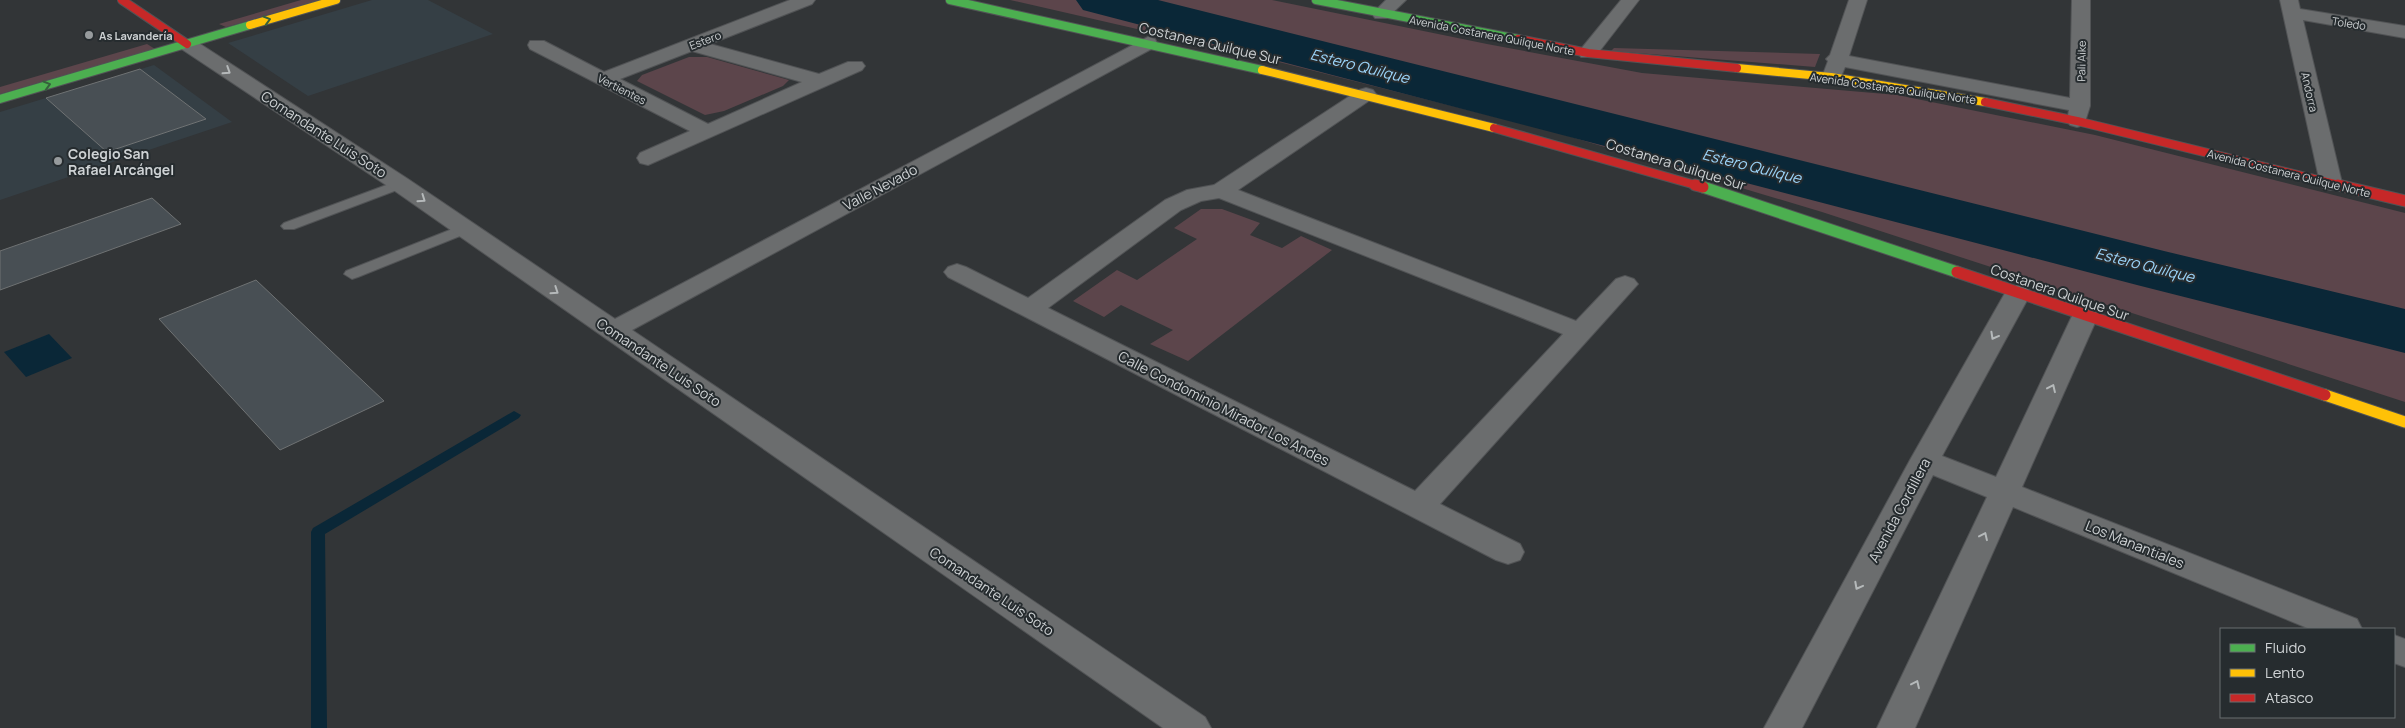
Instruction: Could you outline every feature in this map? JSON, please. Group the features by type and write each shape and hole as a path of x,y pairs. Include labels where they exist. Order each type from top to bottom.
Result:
{"street":[{"name":"Comandante Luis Soto","path":"122,0 167,31 185,35 1192,728"},
{"path":"0,99 185,35 336,0"},
{"name":"Estero","path":"603,79 806,0"},
{"name":"Costanera Quilque Sur","path":"950,0 1148,43 1366,94 1615,160 1708,188 2405,422"},
{"name":"Avenida Costanera Quilque Norte","path":"1316,0 1588,54 1834,68 2079,114 2330,184 2405,201"},
{"path":"1381,14 1397,0"},
{"path":"1588,54 1630,0"},
{"path":"1834,68 1858,0"},
{"name":"Pali Aike","path":"2079,114 2081,0"},
{"name":"Toledo","path":"2291,7 2405,32"},
{"name":"Andorra","path":"2291,7 2330,184"},
{"path":"149,37 167,31 185,35"},
{"name":"Valle Nevado","path":"612,330 1148,43"},
{"name":"Vertientes","path":"537,45 708,132"},
{"path":"692,45 821,81"},
{"path":"648,158 855,66"},
{"path":"1029,309 1173,205 1195,195 1221,191 1366,94"},
{"path":"1221,191 1581,332"},
{"name":"Calle Condominio Mirador Los Andes","path":"957,272 1508,552"},
{"path":"1419,507 1624,284"},
{"name":"Avenida Cordillera","path":"1783,728 1925,460 2018,293"},
{"path":"1896,728 2085,316"},
{"name":"Los Manantiales","path":"1925,460 2344,628"}],"lane":[{"path":"289,226 400,184"},
{"path":"352,274 465,229"}],"shaded area":[{"path":"301,0 320,0 226,27 219,24"},
{"path":"372,0 428,0 493,34 308,96 228,43"},
{"path":"1010,0 1272,0 1487,44 1642,73 1897,95 2095,135 2405,213 2405,402 1822,212 1558,133 1259,57"},
{"path":"147,44 155,49 0,94 0,87"},
{"path":"1614,48 1820,54 1815,67 1611,51"},
{"path":"689,57 707,57 789,80 783,86 724,111 705,115 637,81 642,75"},
{"name":"Colegio San Rafael Arcángel","path":"154,65 232,122 0,200 0,112"},
{"path":"1201,209 1222,209 1260,223 1250,235 1282,248 1301,236 1332,250 1188,361 1150,344 1173,330 1121,305 1104,317 1073,301 1117,270 1137,280 1197,239 1174,228"}],"water":[{"path":"49,334 72,358 26,377 4,352"}],"building":[{"path":"140,69 206,119 107,152 46,98"},
{"path":"152,198 181,224 0,290 0,251"},
{"path":"256,280 384,401 280,450 159,319"}],"waterway":[{"name":"Estero Quilque","path":"1100,0 2161,271 2405,331"},
{"path":"1195,25 1198,39"},
{"path":"319,728 318,532 514,415"}],"traffic: fast":[{"path":"950,0 1262,70"},
{"path":"1316,0 1518,39"},
{"path":"0,99 250,25"},
{"path":"1703,187 1957,272"}],"traffic: slow":[{"path":"250,25 336,0"},
{"path":"1737,68 1831,77 1985,102"},
{"path":"1262,70 1494,128"},
{"path":"2325,395 2405,422"}],"traffic: jam":[{"path":"122,0 187,44"},
{"path":"1518,39 1588,53 1737,68"},
{"path":"1985,102 2077,121 2405,201"},
{"path":"1494,128 1703,187"},
{"path":"1957,272 2325,395"}],"place":[{"name":"As Lavandería","path":"89,35"},
{"name":"Colegio San Rafael Arcángel","path":"58,161"}]}
